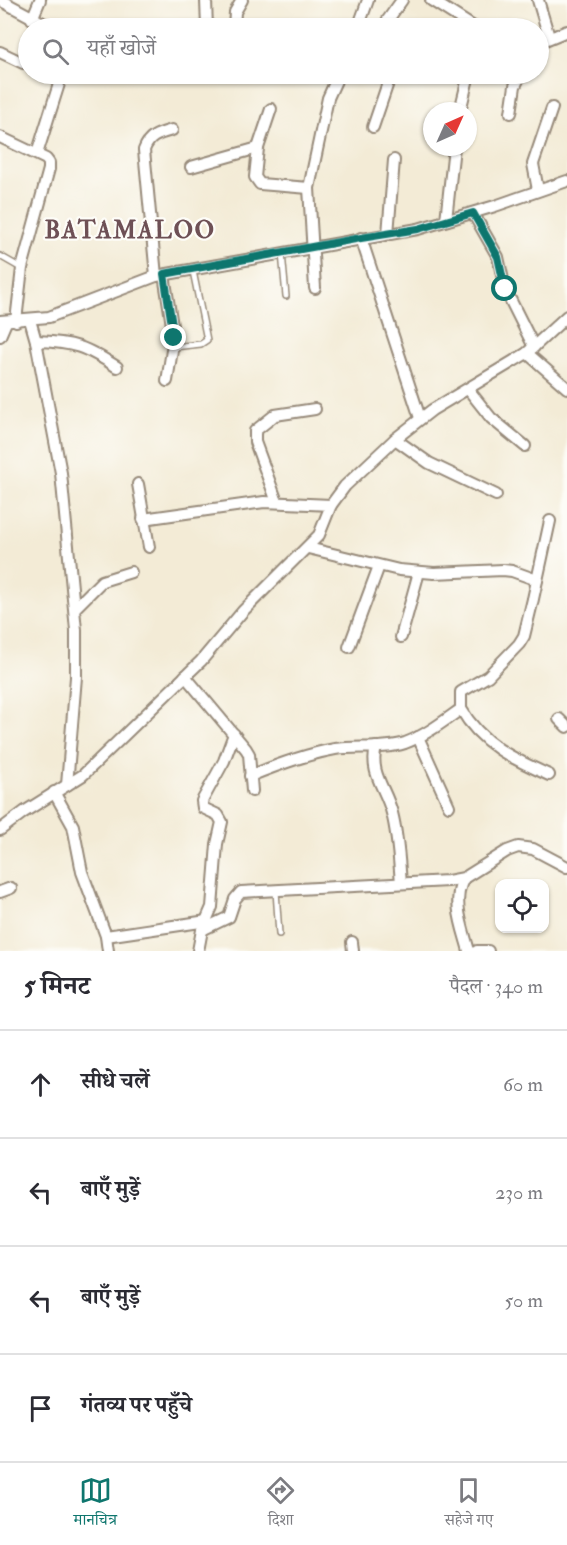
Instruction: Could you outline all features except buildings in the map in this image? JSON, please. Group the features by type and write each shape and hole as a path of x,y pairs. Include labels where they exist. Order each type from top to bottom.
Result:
{"street":[{"path":"0,0 30,18"},
{"path":"32,18 40,0"},
{"path":"206,0 207,18"},
{"path":"235,18 235,12 242,0"},
{"path":"362,18 368,0"},
{"path":"389,18 402,0"},
{"path":"431,0 459,18"},
{"path":"538,0 543,18"},
{"path":"549,37 567,31"},
{"path":"0,52 18,61"},
{"path":"38,154 59,84"},
{"path":"315,288 309,188 328,98 334,84"},
{"path":"373,128 388,84"},
{"path":"462,102 467,84"},
{"path":"511,114 515,84"},
{"path":"538,190 533,164 552,108"},
{"path":"271,109 258,148 255,177 260,184 309,188"},
{"path":"167,381 174,348 173,324 160,275 144,150 147,142 154,135 172,130"},
{"path":"0,137 38,154 49,163 7,321 0,336"},
{"path":"191,167 258,148"},
{"path":"446,220 453,156"},
{"path":"388,234 394,160"},
{"path":"7,321 49,317 160,275 418,229 567,181"},
{"path":"473,213 498,257 505,289 531,350 567,388"},
{"path":"361,238 420,418"},
{"path":"0,830 93,767 185,676 217,644 243,611 308,548 319,535 331,505 345,486 395,439 420,418 531,350 567,316"},
{"path":"30,320 61,473 68,560 75,608 76,677 67,785"},
{"path":"36,341 74,344 95,352 117,367"},
{"path":"468,389 491,418 525,446"},
{"path":"277,502 255,442 255,431 275,415 315,409"},
{"path":"395,439 429,463 496,495"},
{"path":"138,484 150,547"},
{"path":"143,519 247,504 277,502 331,505"},
{"path":"549,776 514,760 472,728 461,709 461,692 493,672 524,636 550,521"},
{"path":"308,548 379,566 418,572 503,570 537,580"},
{"path":"349,647 379,566"},
{"path":"75,608 102,581 131,572"},
{"path":"401,638 418,572"},
{"path":"185,676 249,754 252,791"},
{"path":"250,776 336,749 397,745 418,737 461,709"},
{"path":"198,951 204,925 212,907 217,844 222,822 218,815 203,808 202,801 224,761 234,734"},
{"path":"418,737 449,806"},
{"path":"376,747 374,765 393,815 398,842 401,883"},
{"path":"54,792 73,826 82,872 106,936 108,951"},
{"path":"106,936 204,925 229,917 235,899 241,892 464,878 507,851 518,847 533,849 567,867"},
{"path":"464,878 460,885 458,901 469,951"},
{"path":"0,892 11,888"},
{"path":"477,951 488,951"}],"lane":[{"path":"282,253 286,296"},
{"path":"0,256 22,268"},
{"path":"174,348 201,344 207,340 193,270"},
{"path":"276,891 279,934"}],"district":[{"name":"BATAMALOO","path":"130,230"}],"route":[{"path":"174,338 164,274 418,229 473,213 498,257 505,289"}]}
